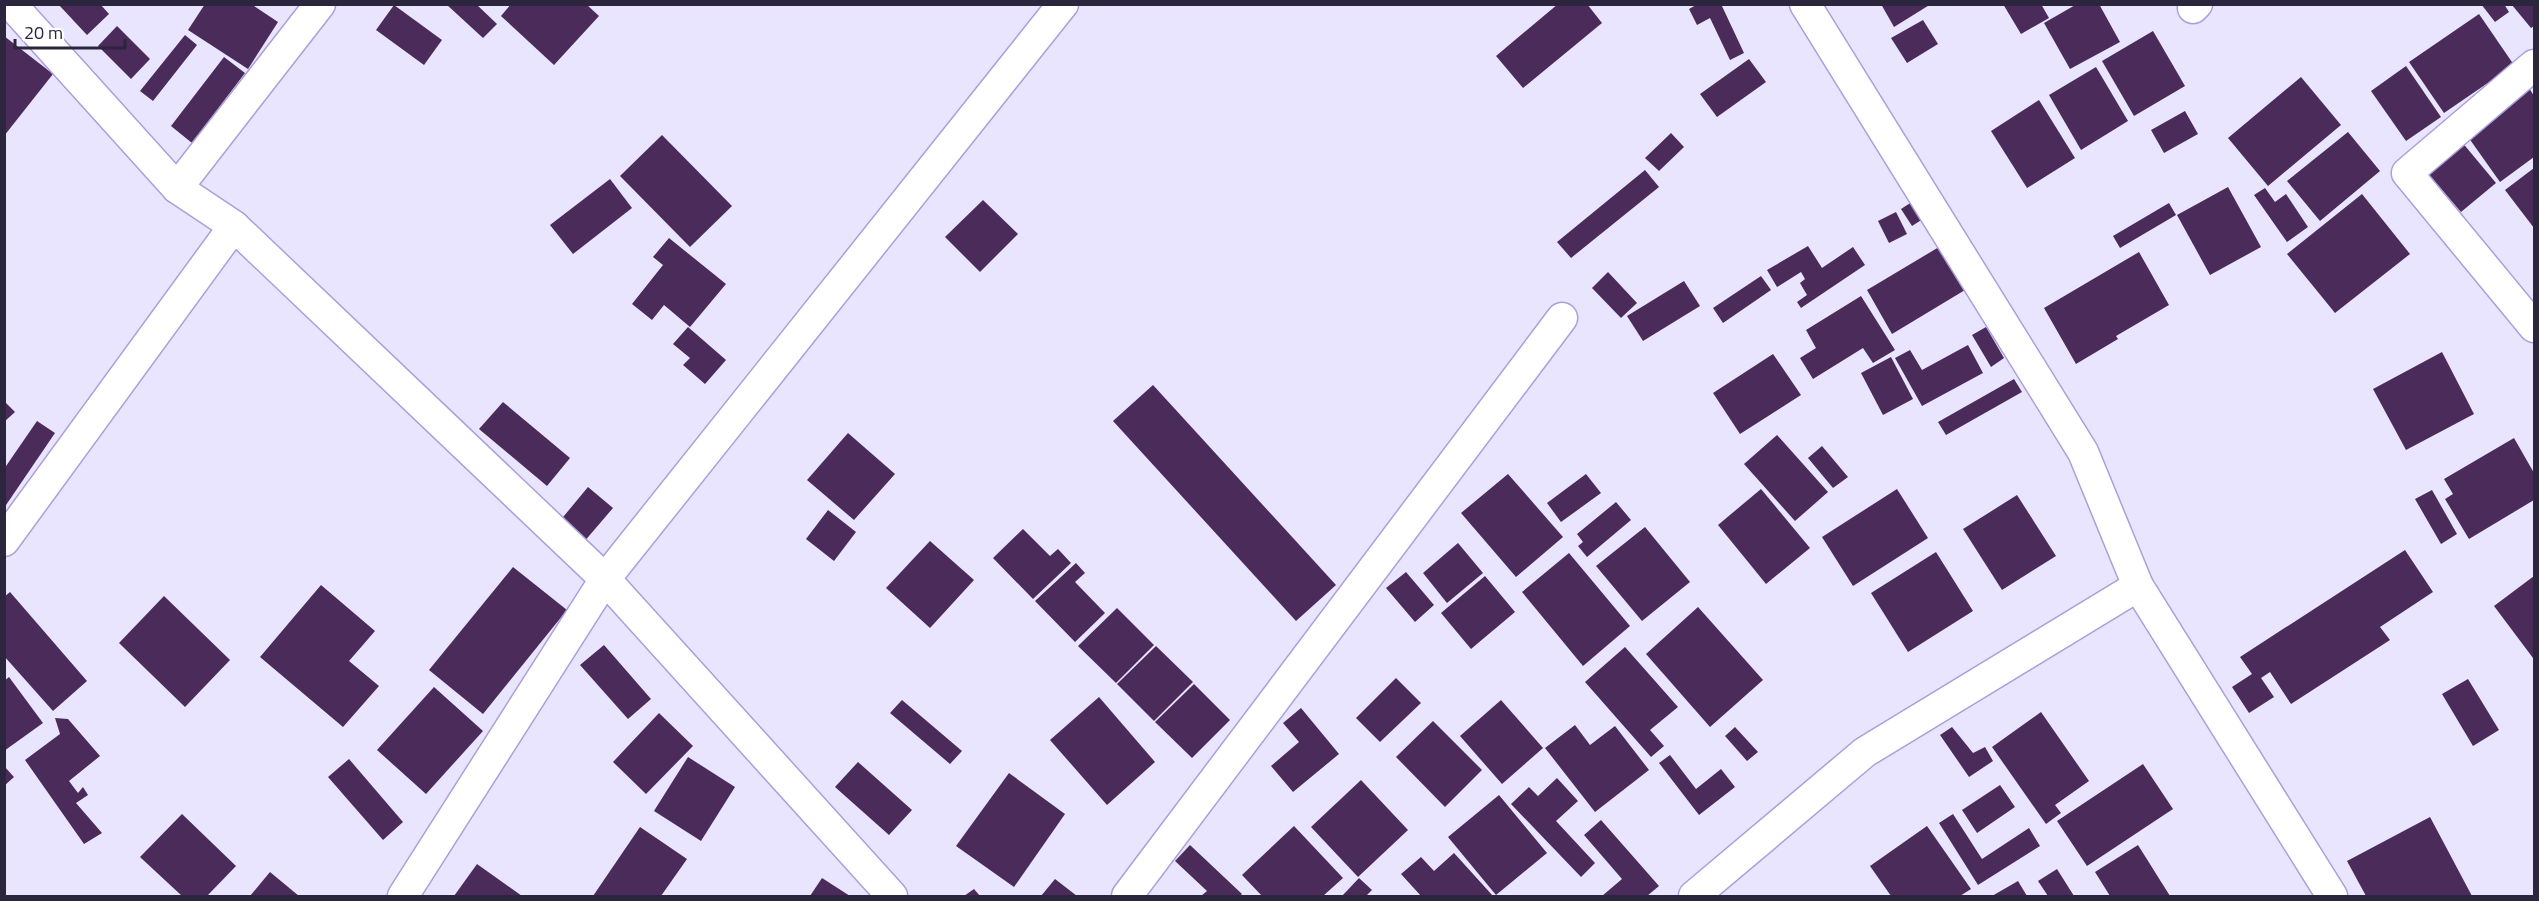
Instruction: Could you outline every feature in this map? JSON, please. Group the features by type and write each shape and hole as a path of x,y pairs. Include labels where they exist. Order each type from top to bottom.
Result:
{"street":[{"path":"11,4 177,188 234,226 605,579 892,897"},
{"path":"177,188 320,4"},
{"path":"403,897 605,579 1063,4"},
{"path":"1805,4 2084,452 2139,586 2332,897"},
{"path":"2535,65 2407,173 2535,327"},
{"path":"4,541 234,226"},
{"path":"1127,897 1562,318"},
{"path":"1694,897 1865,752 2139,586"}],"building":[{"path":"58,4 100,4 109,14 87,35"},
{"path":"205,4 251,4 278,22 248,69 188,30"},
{"path":"446,4 476,4 497,24 483,38"},
{"path":"511,4 586,4 599,16 554,65 501,16"},
{"path":"1558,4 1587,4 1602,23 1523,88 1496,56"},
{"path":"1698,4 1721,4 1744,53 1730,60 1710,18 1697,25 1689,9"},
{"path":"1881,4 1931,4 1894,27"},
{"path":"2003,4 2041,4 2049,18 2021,34"},
{"path":"2077,4 2099,4 2120,42 2070,69 2044,23"},
{"path":"2481,4 2504,4 2509,12 2495,22"},
{"path":"394,5 442,40 424,65 376,30"},
{"path":"2512,5 2534,5 2534,26 2531,28"},
{"path":"2479,14 2514,65 2444,113 2409,62"},
{"path":"1923,20 1938,44 1907,63 1891,38"},
{"path":"117,26 150,59 131,79 98,46"},
{"path":"2153,31 2185,86 2134,116 2102,61"},
{"path":"185,35 197,45 153,101 140,91"},
{"path":"4,36 53,74 4,136"},
{"path":"224,57 245,73 192,143 171,126"},
{"path":"1749,59 1766,82 1717,117 1700,94"},
{"path":"2406,66 2441,117 2406,141 2371,91"},
{"path":"2096,67 2128,121 2081,150 2049,95"},
{"path":"2301,77 2341,125 2268,186 2228,138"},
{"path":"2529,88 2534,96 2534,157 2500,182 2466,134"},
{"path":"2039,100 2075,158 2027,188 1991,131"},
{"path":"2185,111 2198,134 2164,153 2151,130"},
{"path":"2348,132 2380,171 2320,221 2287,181"},
{"path":"1671,133 1684,147 1659,171 1645,158"},
{"path":"662,135 732,206 690,247 620,176"},
{"path":"2461,141 2496,183 2461,212 2425,170"},
{"path":"2534,168 2534,228 2505,190"},
{"path":"1645,170 1659,187 1571,258 1557,242"},
{"path":"610,179 632,208 573,254 550,225"},
{"path":"2228,187 2261,247 2210,275 2177,215"},
{"path":"2265,188 2275,202 2286,194 2308,227 2287,242 2254,195"},
{"path":"2362,194 2410,254 2335,313 2287,254"},
{"path":"1918,198 1929,215 1912,226 1901,209"},
{"path":"983,200 1018,234 980,272 945,237"},
{"path":"2169,203 2176,215 2120,248 2113,236"},
{"path":"1896,212 1907,234 1889,243 1878,221"},
{"path":"669,238 726,284 690,327 664,305 652,320 632,304 663,265 653,257"},
{"path":"1944,244 1970,287 1892,334 1867,290"},
{"path":"1808,246 1822,268 1853,247 1865,265 1801,308 1797,302 1807,295 1800,283 1805,279 1801,272 1777,287 1767,270"},
{"path":"2139,252 2169,305 2116,336 2118,339 2076,364 2044,308"},
{"path":"1608,272 1637,303 1621,318 1592,288"},
{"path":"1761,276 1771,290 1723,323 1713,308"},
{"path":"1684,281 1700,306 1643,341 1627,316"},
{"path":"1861,296 1895,350 1873,363 1863,348 1813,379 1800,358 1816,348 1806,330"},
{"path":"688,327 726,360 705,384 683,365 690,358 673,344"},
{"path":"1986,327 2004,358 1991,367 1972,335"},
{"path":"1968,345 1983,373 1922,406 1895,358 1910,350 1922,370"},
{"path":"2442,352 2474,414 2406,450 2373,389"},
{"path":"1773,354 1801,395 1740,434 1713,393"},
{"path":"1891,357 1913,399 1883,415 1861,373"},
{"path":"2014,379 2022,392 1946,435 1938,422"},
{"path":"1153,385 1336,585 1296,621 1113,421"},
{"path":"4,401 15,412 4,422"},
{"path":"503,402 570,458 547,486 479,429"},
{"path":"37,421 55,433 4,508 4,469"},
{"path":"848,433 895,474 854,520 807,480"},
{"path":"1777,435 1828,492 1795,521 1744,464"},
{"path":"2514,438 2534,473 2534,500 2469,539 2445,499 2453,494 2444,479"},
{"path":"1822,446 1848,477 1833,488 1808,458"},
{"path":"1508,474 1563,537 1516,577 1461,513"},
{"path":"1586,474 1601,493 1561,522 1547,503"},
{"path":"588,487 613,508 583,543 559,522"},
{"path":"1761,489 1810,548 1766,584 1718,525"},
{"path":"1897,489 1928,538 1853,586 1822,537"},
{"path":"2432,490 2457,534 2441,544 2415,499"},
{"path":"2017,495 2056,556 2002,590 1963,529"},
{"path":"1616,502 1631,520 1587,557 1578,546 1583,542 1577,534"},
{"path":"828,510 856,532 834,561 806,539"},
{"path":"1645,527 1690,582 1642,621 1596,566"},
{"path":"1023,529 1050,556 1058,549 1071,563 1033,599 993,558"},
{"path":"930,541 974,580 930,628 886,588"},
{"path":"1458,543 1483,573 1447,603 1423,573"},
{"path":"2405,550 2433,592 2380,627 2390,640 2291,704 2270,672 2261,678 2274,697 2249,713 2232,687 2252,674 2240,657"},
{"path":"1936,552 1973,611 1908,652 1871,593"},
{"path":"1569,553 1630,626 1583,666 1522,592"},
{"path":"1076,563 1085,573 1075,582 1105,613 1075,642 1035,601"},
{"path":"513,567 567,610 483,714 429,670"},
{"path":"1406,572 1434,605 1415,622 1386,588"},
{"path":"1485,576 1515,612 1471,649 1441,613"},
{"path":"2534,576 2534,657 2533,658 2494,606"},
{"path":"321,585 375,631 349,661 379,686 343,727 260,657"},
{"path":"10,592 87,681 53,711 4,656 4,597"},
{"path":"164,596 230,660 185,707 119,643"},
{"path":"1698,607 1763,680 1710,727 1646,654"},
{"path":"1117,608 1154,645 1116,683 1078,646"},
{"path":"604,645 651,699 628,719 580,665"},
{"path":"1156,646 1193,682 1154,721 1117,684"},
{"path":"1625,647 1678,707 1650,730 1664,746 1651,757 1585,682"},
{"path":"9,677 43,723 4,751 4,681"},
{"path":"1396,678 1421,703 1380,742 1356,718"},
{"path":"2468,679 2499,730 2473,746 2442,694"},
{"path":"1194,684 1230,720 1192,758 1155,722"},
{"path":"434,687 483,731 426,794 377,750"},
{"path":"1099,697 1155,762 1107,805 1050,740"},
{"path":"902,700 962,751 950,764 890,713"},
{"path":"1501,700 1543,748 1502,784 1460,736"},
{"path":"1301,708 1339,754 1293,792 1271,766 1299,742 1283,723"},
{"path":"2041,712 2089,781 2055,805 2061,813 2046,824 1992,747"},
{"path":"659,713 693,746 646,794 613,762"},
{"path":"55,718 68,719 100,756 69,781 78,793 83,787 88,795 76,803 102,833 84,844 25,760 60,734"},
{"path":"1433,721 1482,770 1445,807 1396,757"},
{"path":"1575,725 1590,745 1615,726 1649,770 1595,812 1545,748"},
{"path":"1735,727 1758,752 1747,761 1725,736"},
{"path":"1952,727 1973,753 1985,747 1993,761 1969,777 1940,735"},
{"path":"1670,755 1696,789 1721,769 1735,787 1699,815 1659,763"},
{"path":"688,757 735,787 701,841 654,811"},
{"path":"349,759 403,822 383,840 328,777"},
{"path":"858,762 912,810 889,835 835,787"},
{"path":"2143,764 2173,809 2087,866 2057,821"},
{"path":"4,766 14,777 4,786"},
{"path":"1009,773 1065,814 1014,887 956,846"},
{"path":"1557,778 1578,801 1556,821 1595,863 1581,877 1511,804 1529,787 1538,796"},
{"path":"1361,780 1408,830 1358,877 1311,827"},
{"path":"2000,785 2015,807 1977,833 1962,810"},
{"path":"1499,795 1547,853 1496,895 1448,837"},
{"path":"182,814 236,866 207,896 182,896 140,857"},
{"path":"1953,814 1982,859 2029,828 2040,846 1978,885 1939,823"},
{"path":"2430,817 2472,896 2366,896 2347,861"},
{"path":"1601,820 1659,886 1647,896 1602,896 1622,879 1584,835"},
{"path":"1294,826 1343,878 1323,896 1262,896 1242,875"},
{"path":"1927,826 1971,889 1960,896 1891,896 1870,866"},
{"path":"640,827 687,859 661,896 593,896"},
{"path":"1190,845 1242,894 1240,896 1201,896 1207,891 1175,861"},
{"path":"2138,845 2170,896 2110,896 2095,872"},
{"path":"1454,853 1493,896 1421,896 1401,874 1421,857 1434,871"},
{"path":"477,864 522,896 454,896"},
{"path":"2057,869 2074,896 2048,896 2038,881"},
{"path":"270,872 299,896 250,896"},
{"path":"822,878 850,896 810,896"},
{"path":"1359,878 1372,890 1366,896 1342,896"},
{"path":"1055,879 1077,896 1041,896"},
{"path":"2018,881 2027,896 1992,896"},
{"path":"974,889 980,896 964,896"}]}
